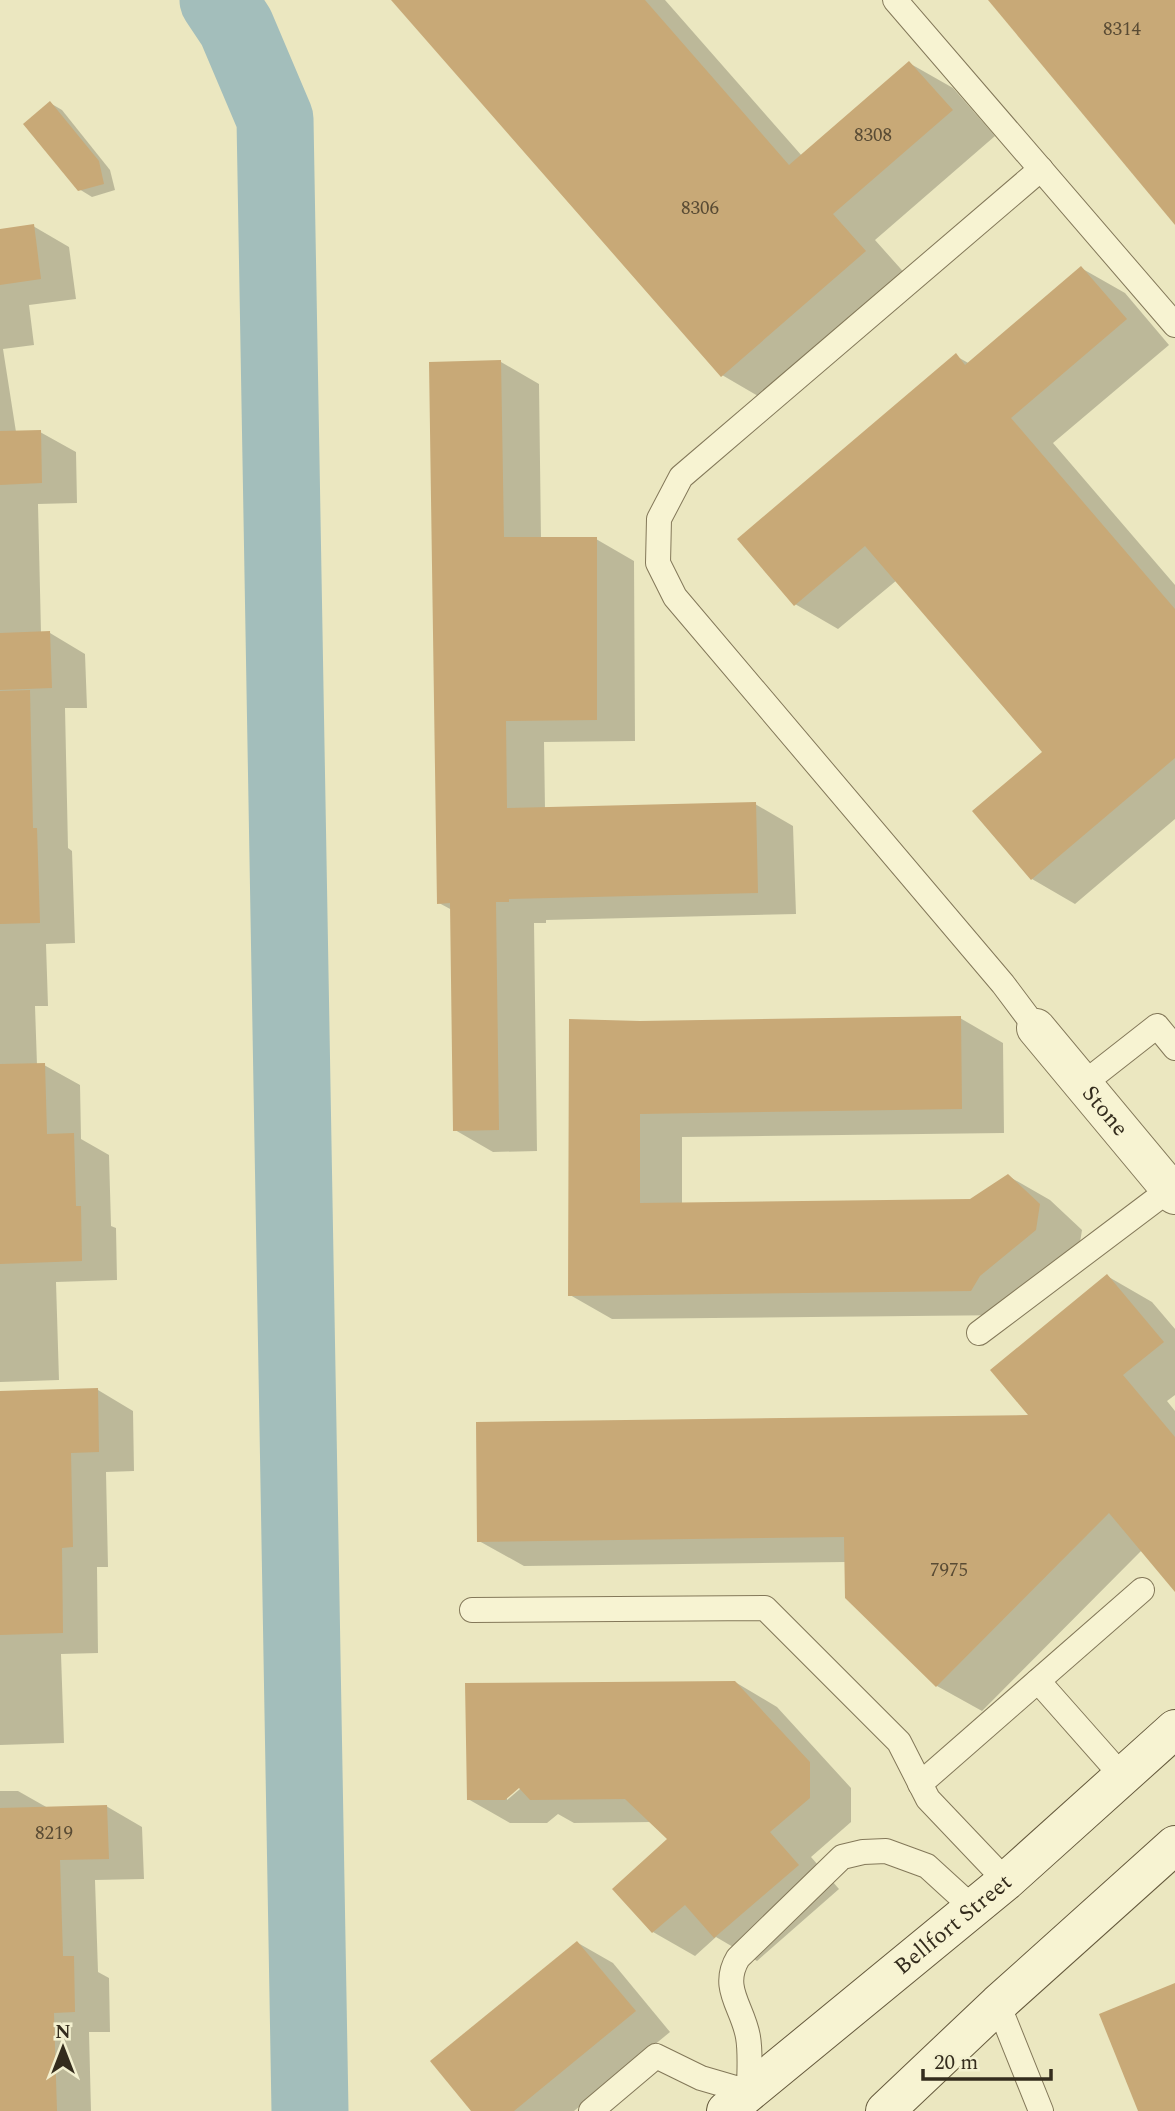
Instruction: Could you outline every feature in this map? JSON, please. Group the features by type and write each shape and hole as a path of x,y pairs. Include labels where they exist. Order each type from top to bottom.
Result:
{"main road":[{"name":"Stone","path":"1036,1028 1173,1192"},
{"name":"Bellfort Street","path":"746,2105 1006,1881 1175,1729"},
{"path":"886,2111 998,2004 1175,1845"}],"lane":[{"path":"895,0 1175,324"},
{"path":"1036,1028 1003,984 675,597 658,563 659,519 681,477 1041,169"},
{"path":"1083,1084 1157,1026 1175,1048"},
{"path":"979,1333 1173,1192"},
{"path":"920,1784 1142,1590"},
{"path":"472,1610 765,1608 899,1742 928,1799 1006,1881"},
{"path":"1038,1681 1122,1776"},
{"path":"591,2111 656,2056 701,2078 746,2105 748,2036 732,1991 730,1970 738,1958 842,1857 863,1852 886,1851 926,1866 973,1908"},
{"path":"998,2004 1041,2111"}],"building":[{"path":"391,0 645,0 789,165 909,61 953,110 833,214 866,251 721,377"},
{"path":"988,0 1175,0 1175,225"},
{"path":"50,101 99,161 104,184 78,191 23,124"},
{"path":"34,224 41,279 0,285 0,229"},
{"path":"1081,266 1127,319 1011,418 1175,609 1175,758 1031,880 972,811 1042,752 865,546 794,606 737,539 956,353 965,365"},
{"path":"501,360 504,537 597,537 597,720 506,721 507,808 756,802 758,893 509,899 509,902 496,902 499,1130 453,1131 450,903 437,904 429,362"},
{"path":"41,430 42,483 0,485 0,431"},
{"path":"50,631 52,688 0,690 0,633"},
{"path":"30,690 33,828 37,828 40,923 0,924 0,691"},
{"path":"961,1016 962,1109 640,1114 640,1203 970,1199 1008,1174 1040,1204 1036,1230 980,1276 971,1291 568,1296 569,1019 640,1021"},
{"path":"45,1063 47,1134 74,1133 76,1206 81,1206 82,1261 0,1264 0,1064"},
{"path":"1107,1274 1164,1342 1123,1375 1175,1437 1175,1592 1109,1513 936,1687 845,1598 844,1537 477,1542 476,1422 1028,1415 990,1370"},
{"path":"98,1388 99,1452 71,1453 73,1547 62,1548 63,1633 0,1635 0,1391"},
{"path":"735,1681 810,1762 810,1798 770,1832 799,1865 714,1938 685,1905 652,1933 612,1889 667,1839 625,1799 530,1800 519,1788 505,1800 467,1800 465,1683"},
{"path":"107,1805 109,1859 60,1860 63,1956 74,1956 75,2012 54,2013 57,2111 0,2111 0,1808"},
{"path":"577,1941 636,2011 514,2111 471,2111 430,2061"},
{"path":"1175,1983 1175,2111 1138,2111 1099,2014"}],"waterway":[{"path":"218,0 236,27 275,119 310,2111"}]}
